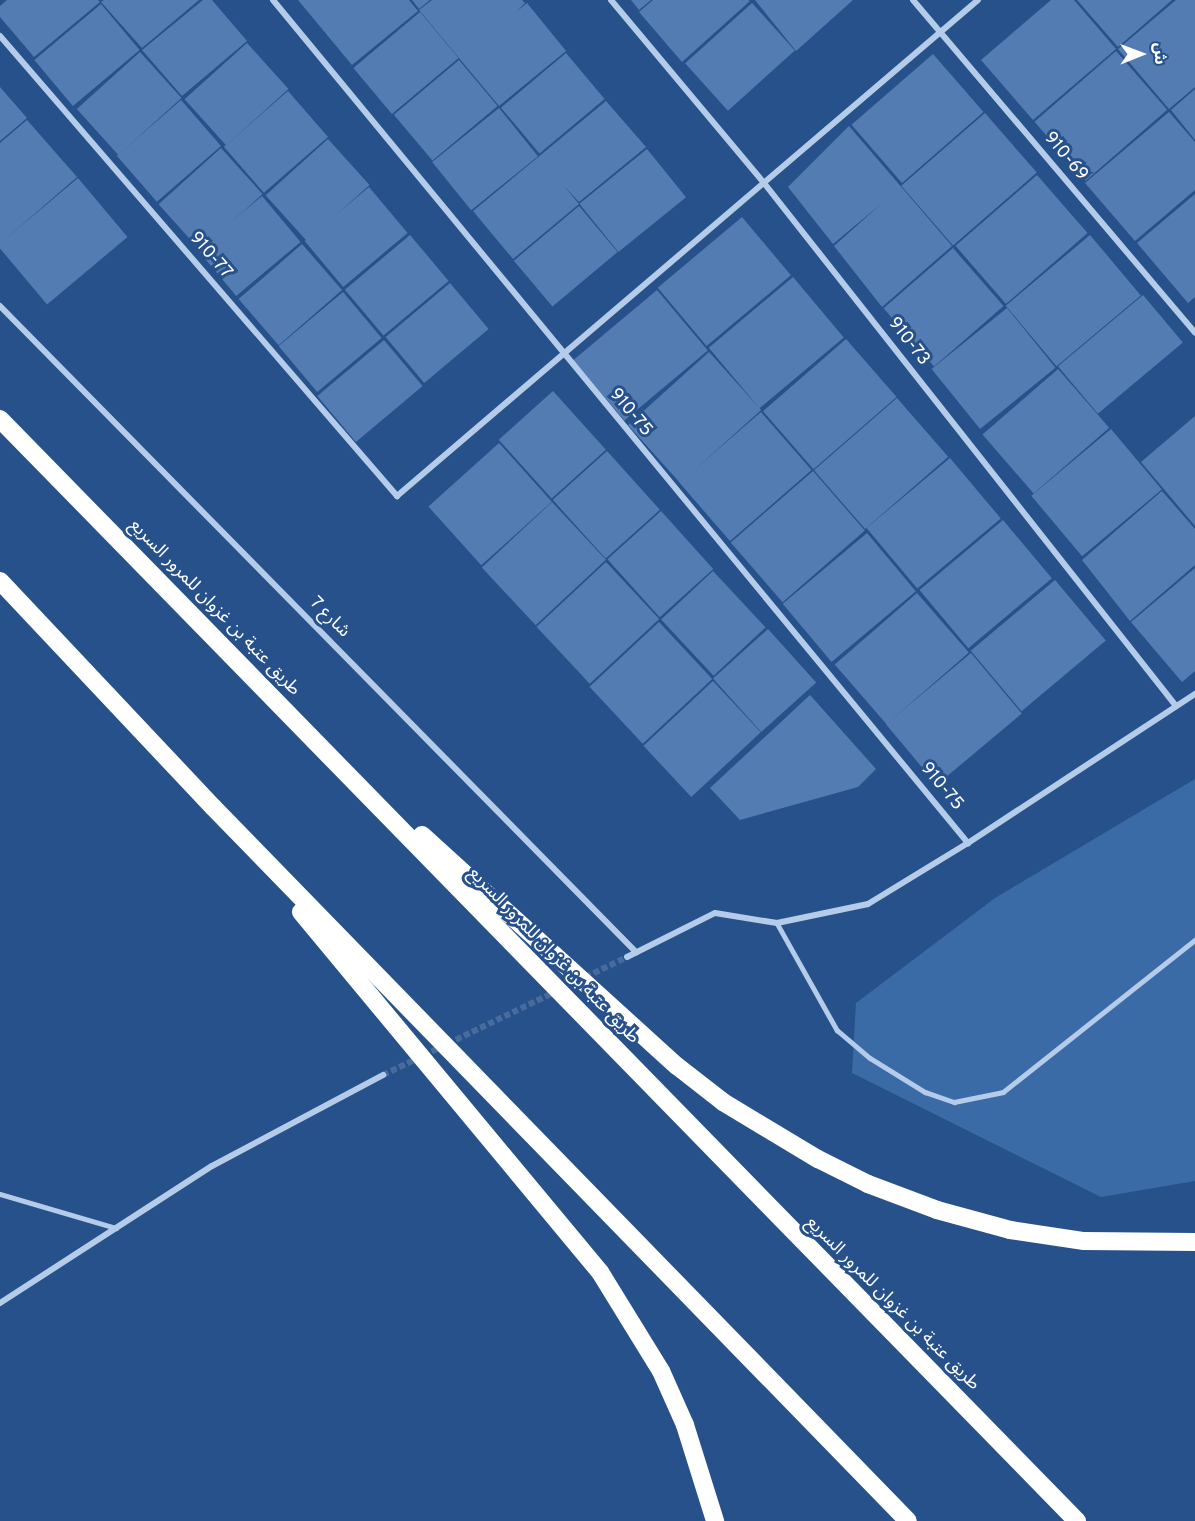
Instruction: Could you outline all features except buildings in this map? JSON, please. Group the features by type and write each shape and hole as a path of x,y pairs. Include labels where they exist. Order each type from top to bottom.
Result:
{"highway":[{"name":"طريق عتبة بن غزوان للمرور السريع","path":"0,419 1077,1521"},
{"path":"0,581 213,807 908,1521"},
{"path":"298,724 677,1066 769,1132 868,1184 938,1210 1010,1230 1084,1241 1195,1242"},
{"path":"213,807 600,1272 661,1371 685,1425 715,1521"}],"street":[{"name":"910-75","path":"273,0 562,355 968,843"},
{"name":"910-73","path":"611,0 764,183 1176,706"},
{"name":"910-69","path":"914,0 1195,333"},
{"path":"562,355 978,0"},
{"name":"910-77","path":"0,36 397,496 562,355"},
{"name":"شارع 7","path":"0,306 636,952"},
{"path":"627,957 715,913 777,923 868,904 968,843 1195,694"},
{"path":"0,1303 212,1166 382,1075"}],"lane":[{"path":"777,923 837,1030 870,1058 925,1092 954,1102 1003,1092 1195,940"},
{"path":"0,1194 116,1228"}],"shaded area":[{"path":"1195,779 1195,1181 1101,1197 852,1073 856,1003 995,898"}],"tunnel":[{"path":"383,1075 627,957"}]}
